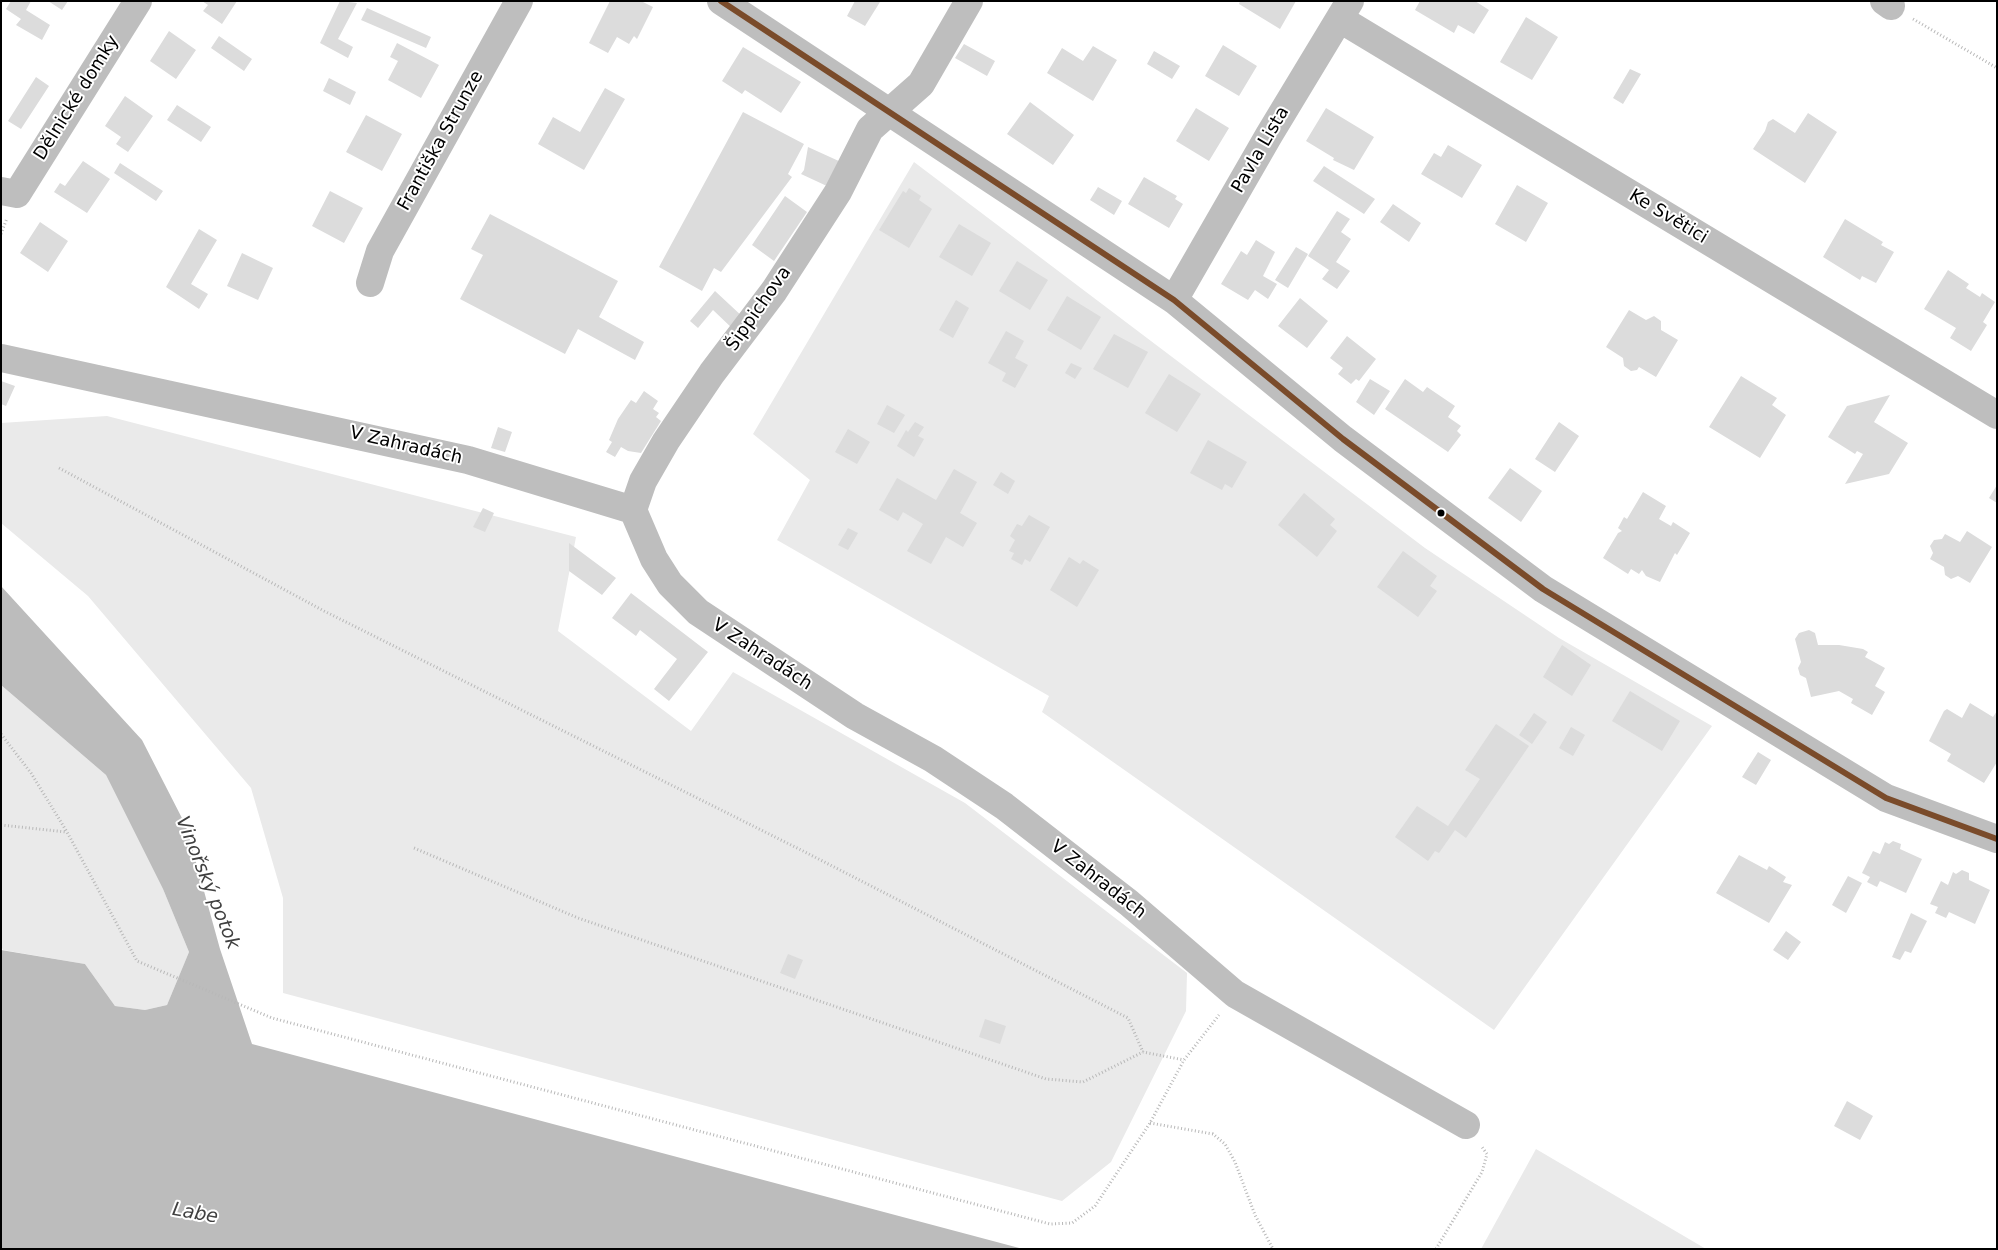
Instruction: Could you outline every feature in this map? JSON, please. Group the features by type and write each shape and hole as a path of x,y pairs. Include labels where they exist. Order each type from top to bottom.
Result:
{"street":[{"name":"Františka Strunze","path":"370,283 380,251 519,1"},
{"path":"721,1 889,110 1174,300 1343,439 1543,589 1886,798 1997,839"},
{"name":"Šippichova","path":"633,510 643,480 666,441 712,373 774,291 838,192 870,129 889,110 921,84 969,1"},
{"name":"Dělnické domky","path":"9,192 136,2"},
{"name":"Pavla Lista","path":"1174,300 1269,135 1345,10"},
{"name":"Ke Světici","path":"1345,10 1997,415"},
{"name":"V Zahradách","path":"1,358 468,460 633,510 654,559 670,584 698,612 855,716 932,760 1004,806 1129,902 1235,994 1466,1124"}],"path":[{"path":"1887,3 1997,68"},
{"path":"59,468 324,611 803,851 1128,1018 1143,1052"},
{"path":"1,734 31,774 66,832 137,961 272,1018 1050,1224 1072,1223 1094,1206 1150,1123 1184,1060 1235,994"},
{"path":"1,825 66,832"},
{"path":"414,848 578,918 1046,1079 1082,1082 1143,1052 1184,1060"},
{"path":"1150,1123 1213,1134 1224,1144 1235,1162 1255,1215 1273,1249"},
{"path":"1436,1249 1482,1172 1487,1154 1466,1124"}],"shaded area":[{"path":"914,162 1425,548 1559,638 1712,726 1494,1030 1042,712 1049,696 777,540 810,480 753,434"},
{"path":"107,416 576,537 558,631 691,731 733,672 965,803 1187,973 1186,1011 1111,1162 1062,1201 283,993 283,898 251,788 88,596 1,523 1,423"},
{"path":"1,685 106,775 163,889 189,952 167,1005 145,1010 115,1006 85,964 3,950 1,946"},
{"path":"1536,1149 1706,1249 1481,1249"}],"water":[{"name":"Labe","path":"1,586 142,740 186,826 220,949 252,1044 1023,1249 1,1249 1,950 85,964 115,1006 145,1010 167,1005 189,952 163,889 106,775 1,685"}],"building":[{"path":"11,1 31,1 26,10 50,25 42,40 16,25 21,19 6,9"},
{"path":"48,1 68,1 62,10"},
{"path":"202,1 237,1 222,24 203,11 208,5"},
{"path":"340,1 357,3 338,39 353,47 348,58 320,43"},
{"path":"610,1 641,1 653,7 637,39 634,36 629,44 617,37 608,53 589,43"},
{"path":"855,1 880,2 865,26 847,16"},
{"path":"1240,1 1296,1 1280,29 1239,4"},
{"path":"1420,1 1475,1 1489,10 1474,34 1458,25 1454,33 1415,10"},
{"path":"367,8 431,37 426,48 361,20"},
{"path":"1526,17 1558,37 1532,80 1500,62"},
{"path":"169,31 196,50 176,79 150,61"},
{"path":"219,36 252,59 244,71 211,48"},
{"path":"397,43 439,65 421,98 388,80 398,61 390,57"},
{"path":"964,44 995,61 987,76 955,58"},
{"path":"1223,45 1257,66 1239,96 1205,76"},
{"path":"1093,46 1117,60 1093,101 1047,73 1062,48 1083,61"},
{"path":"743,47 801,82 781,113 745,90 742,94 722,81"},
{"path":"1154,51 1180,66 1172,79 1147,64"},
{"path":"1630,69 1641,74 1623,104 1613,98"},
{"path":"36,77 49,86 21,129 8,121"},
{"path":"329,78 356,92 350,105 323,91"},
{"path":"605,88 625,99 584,170 538,144 553,117 580,132"},
{"path":"125,96 153,116 128,152 116,144 121,137 105,126"},
{"path":"1030,102 1074,135 1053,165 1007,134"},
{"path":"177,105 211,127 201,142 167,120"},
{"path":"1196,108 1229,128 1209,161 1176,141"},
{"path":"1326,108 1374,137 1354,170 1333,160 1334,158 1306,141"},
{"path":"743,112 804,144 788,174 792,177 721,272 714,268 702,291 659,267"},
{"path":"1808,113 1837,132 1805,183 1753,149 1765,131 1768,122 1773,119 1795,133"},
{"path":"366,115 402,134 382,171 346,152"},
{"path":"1448,145 1482,165 1462,198 1421,174 1434,153 1441,157"},
{"path":"808,147 841,162 829,187 801,174 804,170"},
{"path":"83,161 110,179 87,213 54,192 60,183 65,186"},
{"path":"120,163 163,191 156,201 114,173"},
{"path":"1324,166 1375,199 1364,214 1313,181"},
{"path":"1144,177 1177,196 1175,199 1183,204 1169,228 1128,204"},
{"path":"1517,185 1548,203 1526,242 1495,224"},
{"path":"1098,187 1122,201 1114,215 1090,200"},
{"path":"909,188 921,196 919,200 932,209 909,248 879,230 903,191 906,193"},
{"path":"330,191 363,208 344,243 312,226"},
{"path":"785,196 807,212 774,261 752,245"},
{"path":"1393,204 1421,223 1409,242 1380,222"},
{"path":"1337,211 1350,219 1341,232 1351,239 1336,262 1350,271 1337,289 1322,279 1329,270 1308,256"},
{"path":"490,214 618,281 599,317 644,342 635,360 578,329 565,354 460,299 483,255 471,249"},
{"path":"1845,219 1883,242 1881,245 1894,252 1876,283 1862,276 1860,280 1823,257"},
{"path":"40,222 68,241 48,272 20,253"},
{"path":"959,224 991,243 972,276 939,257"},
{"path":"199,229 217,240 191,284 208,294 199,309 166,287"},
{"path":"1256,240 1275,252 1263,276 1277,284 1268,299 1255,290 1248,300 1221,284 1241,251 1247,255"},
{"path":"1296,247 1308,254 1288,288 1275,280"},
{"path":"242,253 273,268 258,300 227,286"},
{"path":"1017,261 1048,280 1030,310 999,291"},
{"path":"1948,270 1969,284 1966,288 1980,297 1982,293 1995,302 1983,322 1987,325 1971,351 1950,338 1956,328 1924,309"},
{"path":"715,291 744,318 734,330 713,310 698,328 690,321"},
{"path":"1067,296 1101,317 1081,350 1047,330"},
{"path":"1300,298 1328,321 1307,348 1278,326"},
{"path":"956,300 969,308 953,338 939,330"},
{"path":"1629,310 1646,320 1654,316 1661,321 1661,330 1678,340 1656,377 1639,367 1637,370 1631,371 1624,366 1623,358 1606,347"},
{"path":"1006,331 1024,341 1015,358 1028,365 1015,388 1002,381 1006,373 988,363"},
{"path":"1114,334 1148,352 1128,388 1093,369"},
{"path":"1347,336 1376,359 1359,381 1356,379 1351,384 1338,374 1343,368 1330,358"},
{"path":"1071,363 1082,368 1075,379 1065,373"},
{"path":"1169,374 1201,394 1177,432 1145,413"},
{"path":"1741,376 1777,398 1772,405 1786,415 1760,458 1709,427"},
{"path":"1370,379 1390,391 1374,415 1356,402"},
{"path":"1405,379 1423,392 1427,387 1455,406 1448,417 1461,426 1457,431 1461,435 1448,452 1385,409"},
{"path":"1,381 15,386 6,406 1,404"},
{"path":"644,391 658,401 653,409 659,413 656,417 661,421 641,453 628,451 621,447 615,457 606,452 612,442 609,440 618,419 631,400 636,403"},
{"path":"1890,395 1874,422 1908,443 1889,474 1845,484 1863,454 1857,451 1855,454 1828,437 1847,406"},
{"path":"887,405 905,415 894,433 877,424"},
{"path":"915,422 924,427 918,436 924,439 914,457 897,446 906,430 908,432"},
{"path":"1559,422 1579,436 1555,472 1535,459"},
{"path":"498,427 512,432 505,452 491,448"},
{"path":"848,429 870,442 857,464 835,452"},
{"path":"1208,440 1247,462 1232,488 1225,484 1222,490 1190,473"},
{"path":"1510,468 1542,491 1521,522 1488,498"},
{"path":"954,469 977,482 960,513 977,523 963,547 946,537 931,564 907,551 923,524 903,512 898,521 879,510 897,478 936,500"},
{"path":"1001,472 1015,481 1008,494 993,485"},
{"path":"1997,485 1997,503 1989,498"},
{"path":"1643,492 1666,506 1659,519 1671,526 1673,522 1690,533 1677,555 1675,553 1660,582 1646,576 1642,570 1639,574 1631,569 1628,574 1603,558 1618,533 1622,531 1618,528 1624,517 1627,519"},
{"path":"1304,493 1335,519 1330,525 1337,531 1317,557 1278,525"},
{"path":"483,508 494,513 485,532 473,527"},
{"path":"1029,515 1050,527 1030,562 1025,559 1022,565 1011,559 1014,553 1009,551 1015,540 1010,536 1017,524 1022,526"},
{"path":"848,528 858,533 848,550 838,545"},
{"path":"1967,531 1992,547 1970,583 1958,576 1951,579 1945,575 1944,567 1930,559 1933,553 1930,546 1934,540 1942,539 1945,534 1960,542"},
{"path":"569,543 616,578 602,595 569,571"},
{"path":"1403,551 1437,576 1430,586 1437,591 1418,617 1377,587"},
{"path":"1069,557 1080,564 1083,560 1099,570 1077,607 1050,590"},
{"path":"631,593 708,652 669,701 654,689 677,659 640,630 636,636 612,618"},
{"path":"1809,630 1815,633 1818,645 1839,645 1863,649 1868,652 1865,657 1885,668 1875,686 1885,692 1872,715 1851,703 1853,699 1839,691 1811,697 1806,678 1800,675 1798,668 1801,662 1795,639 1799,633"},
{"path":"1562,645 1591,665 1572,696 1543,677"},
{"path":"1630,691 1680,721 1662,751 1612,721"},
{"path":"1970,703 1993,717 1997,711 1997,762 1984,783 1947,761 1951,754 1929,741 1944,711 1947,709 1962,718"},
{"path":"1534,713 1547,722 1532,744 1519,735"},
{"path":"1496,724 1529,746 1466,838 1455,830 1439,853 1435,851 1428,861 1395,837 1417,806 1448,826 1480,779 1465,770"},
{"path":"1571,727 1585,735 1573,756 1559,748"},
{"path":"1758,752 1771,760 1756,785 1742,777"},
{"path":"1893,841 1901,844 1900,849 1922,859 1906,893 1880,881 1877,887 1867,882 1870,877 1862,873 1873,851 1880,854 1885,842 1889,844"},
{"path":"1739,855 1767,870 1769,866 1786,877 1783,882 1792,885 1769,923 1716,893"},
{"path":"1962,870 1969,873 1969,880 1990,890 1975,924 1949,912 1946,918 1935,913 1938,907 1930,904 1941,881 1948,885 1953,872 1956,874"},
{"path":"1848,876 1862,883 1846,913 1832,905"},
{"path":"1911,913 1927,921 1911,953 1905,951 1900,960 1892,957"},
{"path":"1786,931 1801,942 1788,960 1773,950"},
{"path":"788,954 803,960 795,979 780,973"},
{"path":"985,1019 1006,1026 1000,1044 979,1037"},
{"path":"1847,1101 1873,1116 1860,1140 1834,1126"}],"transit line":[{"path":"721,1 1174,300 1343,439 1543,589 1886,798 1997,839"}],"water label":[{"name":"Vinořský potok","path":"207,883"}]}
